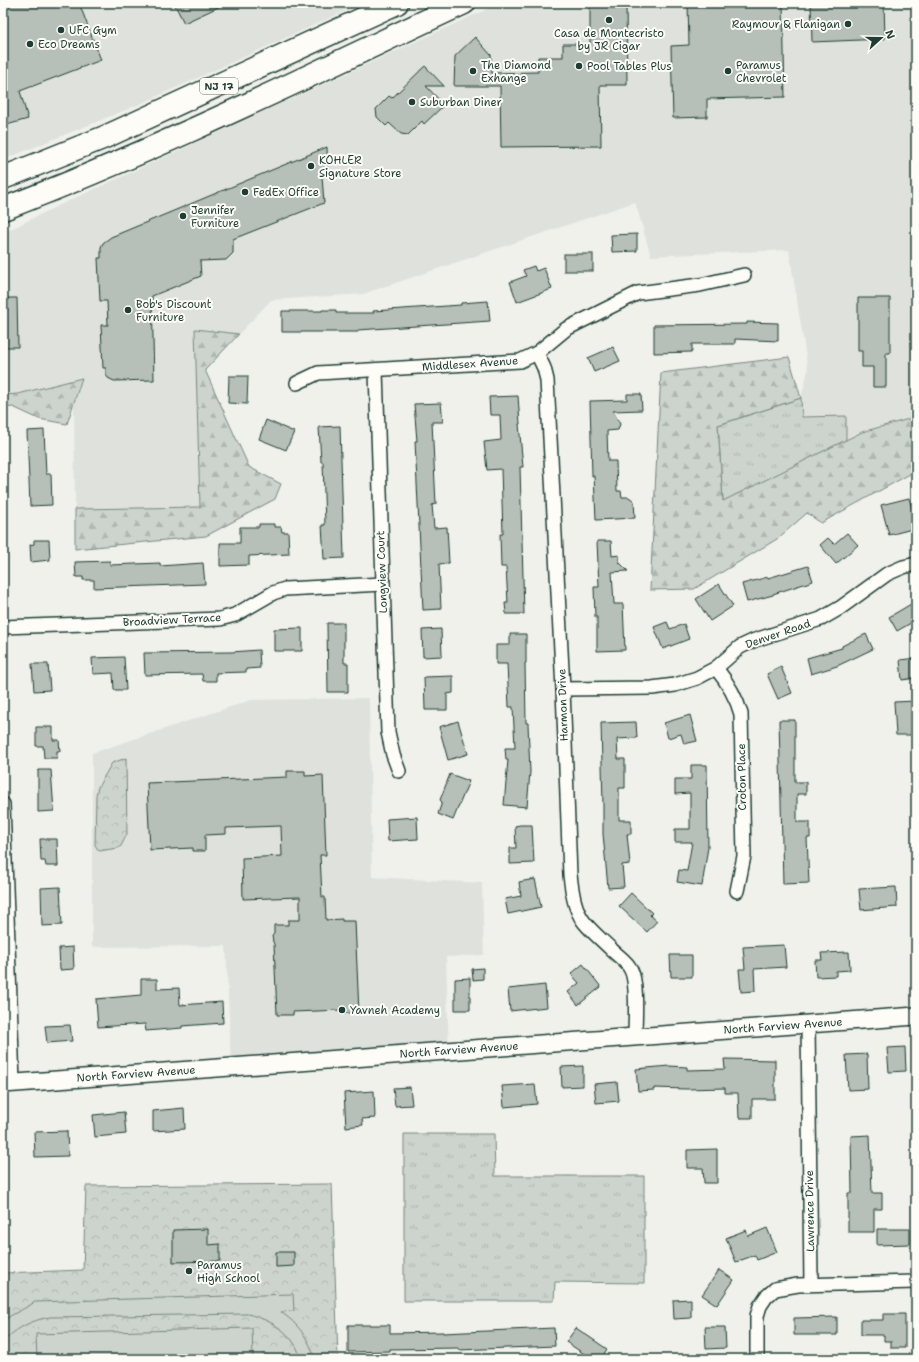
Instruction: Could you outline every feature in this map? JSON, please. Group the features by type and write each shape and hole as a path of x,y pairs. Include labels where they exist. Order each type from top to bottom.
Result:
{"highway":[{"name":"NJ 17","path":"3,178 105,138 397,3"},
{"name":"NJ 17","path":"3,209 117,164 464,3"}],"street":[{"name":"Middlesex Avenue","path":"297,383 318,373 376,371 520,361 537,353 566,329 638,293 700,285 744,275"},
{"name":"Harmon Drive","path":"537,353 544,368 547,380 563,690 570,875 572,891 577,907 584,921 615,953 625,961 632,971 635,985 635,1037"},
{"name":"Longview Court","path":"376,371 388,732 393,755 399,771"},
{"name":"Denver Road","path":"563,690 652,688 675,685 697,678 716,668 740,647 755,640 821,619 840,608 887,574 903,567 916,564"},
{"name":"Broadview Terrace","path":"3,627 220,619 235,615 273,593 285,589 383,584"},
{"name":"Croton Place","path":"716,668 727,682 737,699 741,714 744,856 737,892"},
{"path":"3,804 8,1083"},
{"name":"North Farview Avenue","path":"8,1083 916,1016"},
{"name":"Lawrence Drive","path":"808,1024 811,1284"},
{"path":"757,1359 756,1316 766,1296 775,1290 798,1284 916,1282"}],"shaded area":[{"path":"3,3 363,3 138,105 3,160"},
{"path":"500,3 916,3 916,417 862,432 846,440 846,416 802,417 801,398 808,370 789,250 651,256 635,202 363,294 271,300 239,334 195,329 200,508 75,509 74,401 82,379 18,394 3,395 3,233 51,209"},
{"path":"369,698 372,877 482,883 484,955 446,957 449,1051 231,1067 226,946 92,947 92,753 251,700"}],"green space":[{"path":"195,329 239,334 205,370 249,467 281,484 275,499 206,536 75,549 75,509 200,507"},
{"path":"789,357 801,398 718,425 723,501 862,432 916,417 916,473 910,474 821,523 807,513 777,539 694,589 650,590 661,373"},
{"path":"82,378 67,424 39,419 13,407 3,408 3,395 18,394"},
{"path":"801,398 802,417 846,416 846,440 723,502 718,425"},
{"path":"126,758 127,834 121,846 118,848 99,851 95,845 96,795 98,787 112,763"},
{"path":"404,1134 494,1134 495,1176 644,1176 644,1283 555,1282 554,1301 404,1301"},
{"name":"Paramus High School","path":"332,1184 338,1359 3,1359 3,1273 83,1270 86,1186"},
{"path":"293,1294 294,1311 281,1312 293,1321 302,1332 308,1341 314,1359 301,1359 293,1342 281,1329 266,1320 248,1314 50,1317 25,1325 3,1342 3,1321 35,1302"},
{"path":"252,1328 253,1359 37,1359 36,1334"}],"building":[{"path":"9,3 79,3 101,60 20,91 28,119 3,126 3,5"},
{"path":"174,3 227,3 184,23"},
{"path":"590,3 626,3 627,85 600,85 601,146 501,147 500,86 454,86 455,56 475,37 491,55 492,73 538,72 538,57 563,57 563,44 590,44"},
{"name":"Paramus Chevrolet","path":"688,3 783,3 785,97 707,99 707,117 673,118 671,46 689,45"},
{"name":"Raymour & Flanigan","path":"811,3 884,3 885,39 812,42"},
{"name":"Suburban Diner","path":"425,66 444,86 426,86 444,105 424,124 422,121 408,135 401,134 389,123 386,126 377,117 376,109 389,96 392,98"},
{"path":"327,147 328,176 322,176 324,203 233,239 233,253 226,260 200,261 201,276 152,296 154,380 114,381 108,378 106,375 106,368 103,368 101,325 108,325 107,301 100,301 98,258 101,258 101,247 103,243 111,237"},
{"path":"637,234 637,251 612,252 611,235"},
{"path":"564,254 593,254 593,271 564,271"},
{"path":"534,266 536,271 544,268 552,289 517,302 510,282 526,276 523,270"},
{"path":"3,298 17,298 18,347 3,347"},
{"path":"858,298 890,298 890,353 886,353 886,387 873,387 873,367 862,367 862,351 858,351"},
{"path":"488,301 490,321 358,330 358,332 282,332 282,311 336,310 336,313 374,313 373,311 461,305 461,303"},
{"path":"747,322 778,323 778,341 735,339 735,344 692,344 692,352 654,353 654,325 747,324"},
{"path":"613,347 620,361 594,372 588,358"},
{"path":"229,376 248,376 247,404 228,403"},
{"path":"627,394 641,394 642,410 613,411 620,424 618,430 607,431 608,461 616,461 617,491 621,491 622,497 629,497 634,501 635,518 596,520 594,476 592,476 590,401 627,400"},
{"path":"518,396 523,467 520,467 524,614 506,614 505,603 508,603 506,567 501,567 500,534 503,534 501,469 487,470 484,442 501,440 500,415 490,415 489,397"},
{"path":"441,403 443,422 432,422 436,504 432,505 434,528 447,527 449,563 439,564 441,609 423,610 415,441 417,441 414,404"},
{"path":"266,420 294,432 286,450 259,439"},
{"path":"340,426 344,558 324,559 322,525 325,525 323,462 321,462 319,427"},
{"path":"44,430 46,474 51,474 52,505 30,506 27,431"},
{"path":"909,498 913,513 916,512 916,528 889,535 881,505"},
{"path":"259,524 274,524 274,527 281,527 282,532 288,532 289,554 249,556 249,565 220,566 220,543 240,543 240,527 259,527"},
{"path":"847,533 858,545 836,564 820,545 828,538 834,544"},
{"path":"34,540 49,540 50,560 31,562 30,545 34,544"},
{"path":"597,541 611,541 612,556 619,555 619,562 628,571 612,572 614,604 623,604 625,650 597,651 597,617 595,617 594,587 599,587"},
{"path":"110,561 110,565 160,563 160,566 203,563 205,584 94,588 94,580 83,580 83,577 76,577 75,562"},
{"path":"808,566 813,581 773,595 747,602 742,584"},
{"path":"719,584 733,606 710,621 696,599"},
{"path":"911,604 916,613 916,620 897,631 889,617"},
{"path":"667,622 670,629 684,624 689,639 663,649 654,627"},
{"path":"327,623 344,623 344,663 348,663 348,692 328,692"},
{"path":"302,628 302,651 274,651 274,629"},
{"path":"441,629 442,656 423,657 422,630"},
{"path":"510,634 526,634 526,723 528,723 530,772 527,807 504,805 508,760 506,760 505,748 515,748 513,707 509,707 507,664 496,664 496,645 510,645"},
{"path":"866,634 873,649 837,666 811,674 807,658 842,648 842,646"},
{"path":"259,650 260,668 246,669 246,672 216,673 216,681 203,681 202,674 145,675 144,653 231,652"},
{"path":"124,657 126,690 114,690 113,673 93,674 92,658"},
{"path":"916,658 916,678 902,680 900,660"},
{"path":"32,664 48,664 50,690 34,691"},
{"path":"781,667 792,693 778,699 767,674"},
{"path":"453,676 453,693 447,694 447,710 425,710 424,677"},
{"path":"916,701 916,735 896,735 894,702"},
{"path":"690,715 697,741 684,744 681,734 668,738 664,723"},
{"path":"779,720 795,720 795,782 806,782 806,794 797,794 797,822 810,822 810,838 807,838 809,883 783,884"},
{"path":"458,721 468,754 448,760 439,727"},
{"path":"636,722 637,738 617,739 618,759 625,759 625,788 619,788 619,820 631,820 631,834 627,834 630,864 622,865 624,887 608,888 603,834 601,723"},
{"path":"36,727 53,727 53,740 59,740 60,751 57,751 57,758 44,758 43,746 36,746"},
{"path":"691,765 707,765 708,847 702,886 677,882 679,870 687,871 692,842 675,842 675,829 690,829 690,793 675,794 675,779 691,779"},
{"path":"38,770 51,770 54,811 38,812"},
{"path":"287,771 305,771 305,776 323,775 326,855 320,855 322,897 325,897 326,920 342,919 342,921 355,921 359,1013 342,1013 342,1010 293,1012 293,1015 277,1015 274,944 272,936 274,934 274,925 288,925 288,920 300,920 300,897 243,899 242,858 282,856 281,826 226,828 226,834 205,835 205,851 193,851 193,848 150,850 147,783 287,777"},
{"path":"450,774 469,781 453,820 438,814 442,802 440,800"},
{"path":"417,817 418,839 388,841 387,819"},
{"path":"532,825 534,863 510,864 510,848 516,848 515,826"},
{"path":"40,839 57,839 58,866 46,866 45,861 41,861"},
{"path":"535,879 541,907 508,914 505,899 521,896 519,882"},
{"path":"60,887 62,925 42,926 41,888"},
{"path":"896,887 897,907 861,910 859,889"},
{"path":"631,893 652,913 650,915 657,921 647,932 619,906"},
{"path":"784,945 786,967 754,969 755,991 741,992 739,969 745,969 743,947"},
{"path":"73,947 74,969 60,970 59,948"},
{"path":"849,952 850,970 836,971 836,976 816,977 815,960 822,960 821,953"},
{"path":"670,955 692,955 692,977 671,977"},
{"path":"583,964 601,987 578,1005 568,992 579,983 571,974"},
{"path":"483,968 483,979 473,980 472,969"},
{"path":"470,978 470,1010 455,1010 455,979"},
{"path":"141,979 157,979 157,989 179,988 180,1005 222,1002 223,1023 182,1026 182,1028 146,1031 145,1024 98,1027 96,999 141,995"},
{"path":"545,985 547,1007 510,1011 508,989"},
{"path":"70,1025 72,1041 47,1043 45,1026"},
{"path":"905,1047 906,1071 889,1072 887,1048"},
{"path":"867,1054 868,1089 848,1090 846,1055"},
{"path":"724,1059 775,1060 775,1099 752,1099 752,1118 739,1118 738,1093 725,1093 725,1088 654,1088 654,1090 638,1091 636,1069 669,1066 687,1067 687,1070 725,1069"},
{"path":"583,1066 583,1086 562,1087 561,1067"},
{"path":"617,1082 619,1101 596,1103 594,1084"},
{"path":"535,1084 537,1104 504,1107 502,1086"},
{"path":"410,1087 412,1105 395,1106 393,1088"},
{"path":"374,1091 375,1118 362,1119 363,1125 346,1127 344,1093"},
{"path":"184,1108 185,1129 153,1131 153,1111"},
{"path":"124,1112 126,1134 95,1137 93,1115"},
{"path":"67,1131 68,1156 35,1157 34,1132"},
{"path":"870,1135 872,1193 882,1193 882,1209 874,1209 874,1232 848,1232 848,1193 852,1193 851,1136"},
{"path":"717,1149 717,1183 704,1183 703,1168 687,1168 687,1150"},
{"path":"767,1228 777,1252 757,1260 755,1255 736,1262 726,1238 746,1230 748,1236"},
{"path":"208,1229 208,1245 220,1244 220,1261 173,1262 173,1230"},
{"path":"877,1229 910,1229 910,1244 877,1245"},
{"path":"276,1252 294,1252 294,1266 276,1267"},
{"path":"719,1270 734,1280 717,1305 702,1295"},
{"path":"691,1299 691,1318 674,1319 673,1300"},
{"path":"883,1314 905,1314 905,1348 891,1348 891,1341 884,1341 884,1335 861,1335 861,1320 883,1320"},
{"path":"837,1317 837,1335 794,1335 794,1318"},
{"path":"348,1325 390,1325 390,1333 443,1333 554,1328 555,1346 459,1350 459,1348 390,1349 390,1351 348,1352"},
{"path":"705,1327 725,1327 726,1348 706,1349"},
{"path":"576,1328 607,1349 601,1359 592,1359 566,1342"}],"place":[{"name":"Casa de Montecristo by JR Cigar","path":"609,20"},
{"name":"Raymour & Flanigan","path":"848,24"},
{"name":"UFC Gym","path":"61,30"},
{"name":"Eco Dreams","path":"30,44"},
{"name":"Pool Tables Plus","path":"579,66"},
{"name":"The Diamond Exhange","path":"473,71"},
{"name":"Paramus Chevrolet","path":"728,71"},
{"name":"Suburban Diner","path":"412,102"},
{"name":"KOHLER Signature Store","path":"311,166"},
{"name":"FedEx Office","path":"245,192"},
{"name":"Jennifer Furniture","path":"183,216"},
{"name":"Bob's Discount Furniture","path":"128,310"},
{"name":"Yavneh Academy","path":"342,1010"},
{"name":"Paramus High School","path":"189,1271"}]}
